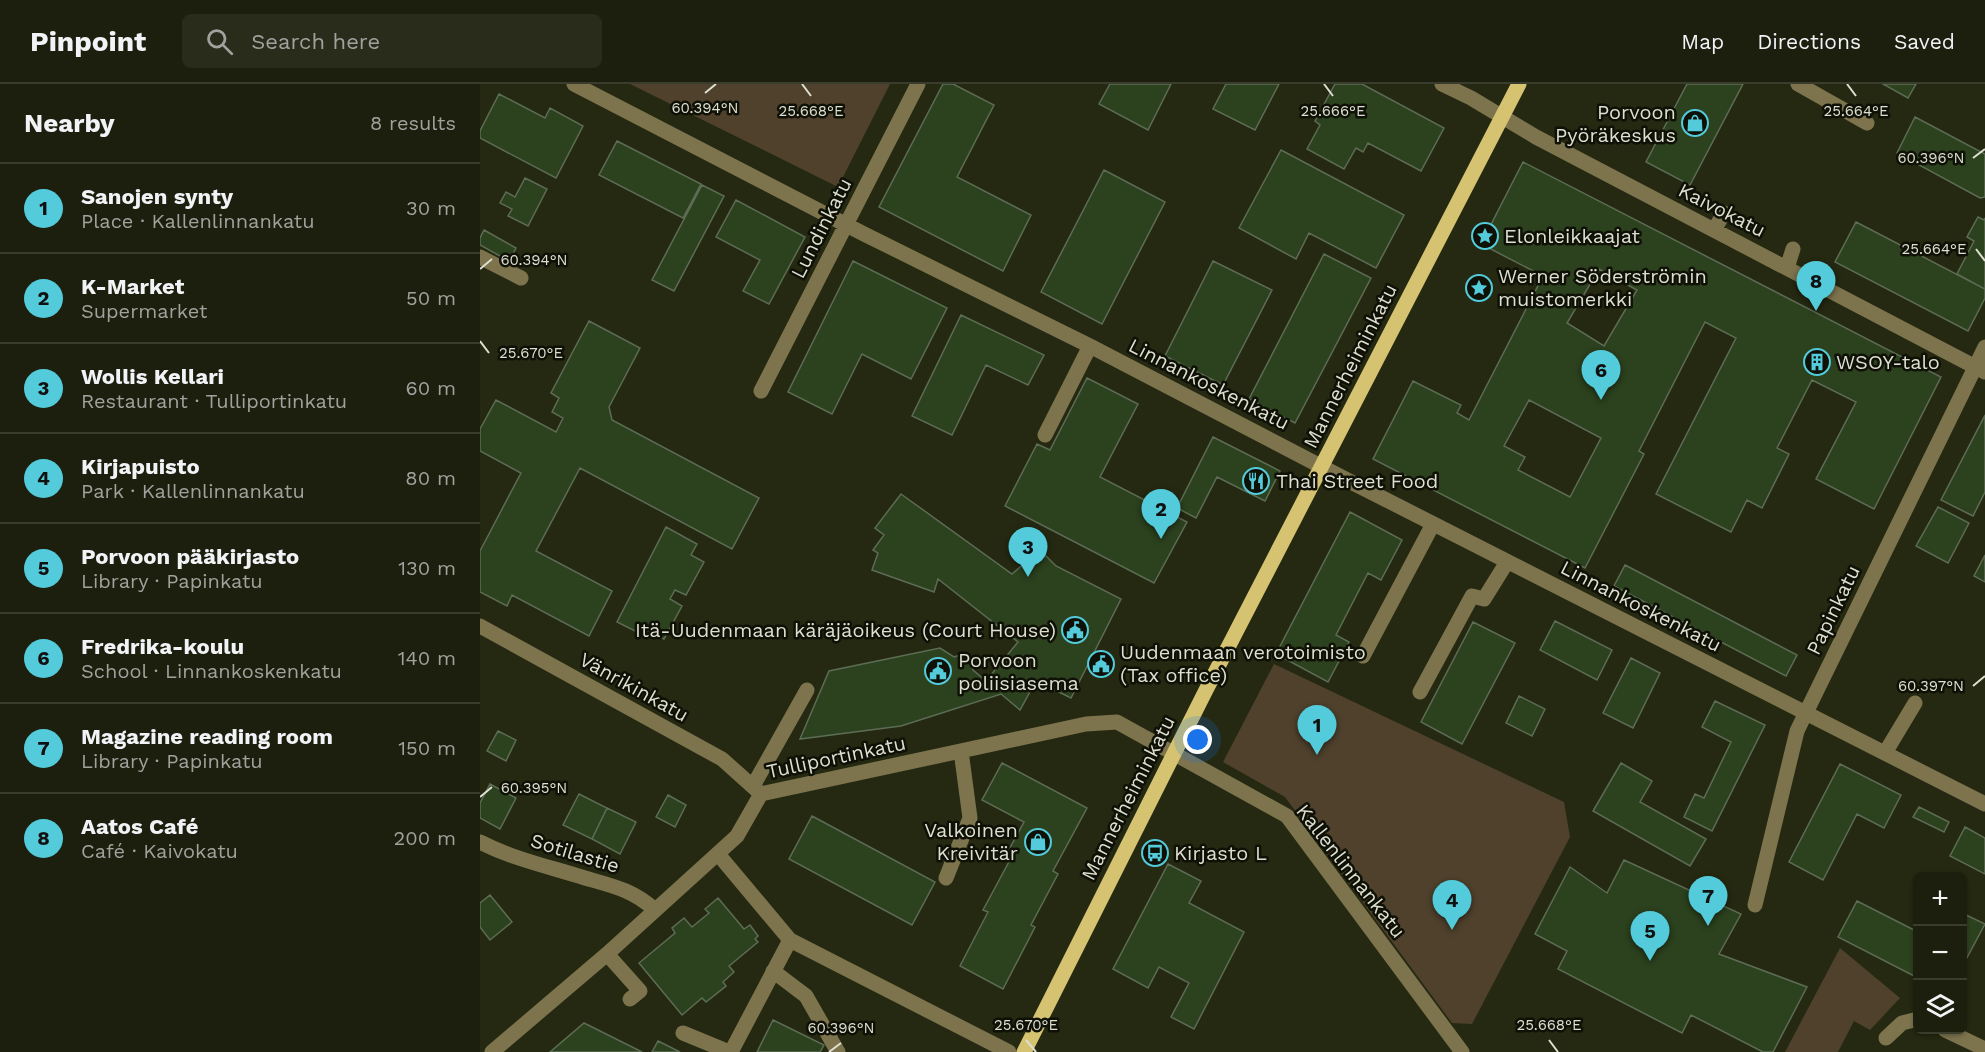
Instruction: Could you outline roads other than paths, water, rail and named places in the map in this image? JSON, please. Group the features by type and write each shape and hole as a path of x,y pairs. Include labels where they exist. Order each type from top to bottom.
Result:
{"main road":[{"name":"Mannerheiminkatu","path":"1024,1052 1174,753 1519,84"}],"street":[{"name":"Linnankoskenkatu","path":"574,84 846,225 1090,345 1433,524 1985,804"},
{"name":"Lundinkatu","path":"761,391 918,84"},
{"name":"Kaivokatu","path":"1442,84 1980,370"},
{"path":"1798,84 1867,123"},
{"path":"1714,230 1724,213"},
{"path":"1787,268 1793,249"},
{"path":"480,257 521,278"},
{"path":"1046,435 1090,345"},
{"name":"Papinkatu","path":"1755,904 1797,731 1980,370 1985,347"},
{"path":"1363,656 1433,524"},
{"path":"1420,692 1472,596 1484,598 1507,561"},
{"name":"Vänrikinkatu","path":"480,626 722,759 757,790"},
{"path":"757,790 807,690"},
{"path":"1885,753 1915,703"},
{"name":"Tulliportinkatu","path":"492,1052 607,954 737,836 757,790 981,747 1086,724 1117,722 1174,753"},
{"path":"946,878 970,818 961,751"},
{"name":"Kallenlinnankatu","path":"1174,753 1287,816 1462,1052"},
{"name":"Sotilastie","path":"483,849 622,889 642,898 655,910"},
{"path":"718,854 790,940 1009,1052"},
{"path":"683,1033 730,1052 790,940"},
{"path":"607,954 640,991 630,999"},
{"path":"773,971 806,996 838,1052"},
{"path":"1886,1038 1902,1023 1913,1020"},
{"path":"1956,1034 1985,1049"}],"place":[{"name":"Porvoon Pyöräkeskus","path":"1695,123"},
{"name":"Elonleikkaajat","path":"1485,236"},
{"name":"Werner Söderströmin muistomerkki","path":"1479,288"},
{"name":"Aatos Café","path":"1816,311"},
{"name":"WSOY-talo","path":"1817,362"},
{"name":"Fredrika-koulu","path":"1601,400"},
{"name":"Thai Street Food","path":"1256,481"},
{"name":"K-Market","path":"1161,539"},
{"name":"Wollis Kellari","path":"1028,577"},
{"name":"Itä-Uudenmaan käräjäoikeus (Court House)","path":"1075,630"},
{"name":"Uudenmaan verotoimisto (Tax office)","path":"1101,664"},
{"name":"Porvoon poliisiasema","path":"938,671"},
{"name":"Sanojen synty","path":"1317,755"},
{"name":"Valkoinen Kreivitär","path":"1038,842"},
{"name":"Kirjasto L","path":"1155,853"},
{"name":"Magazine reading room","path":"1708,926"},
{"name":"Kirjapuisto","path":"1452,930"},
{"name":"Porvoon pääkirjasto","path":"1650,961"}]}
